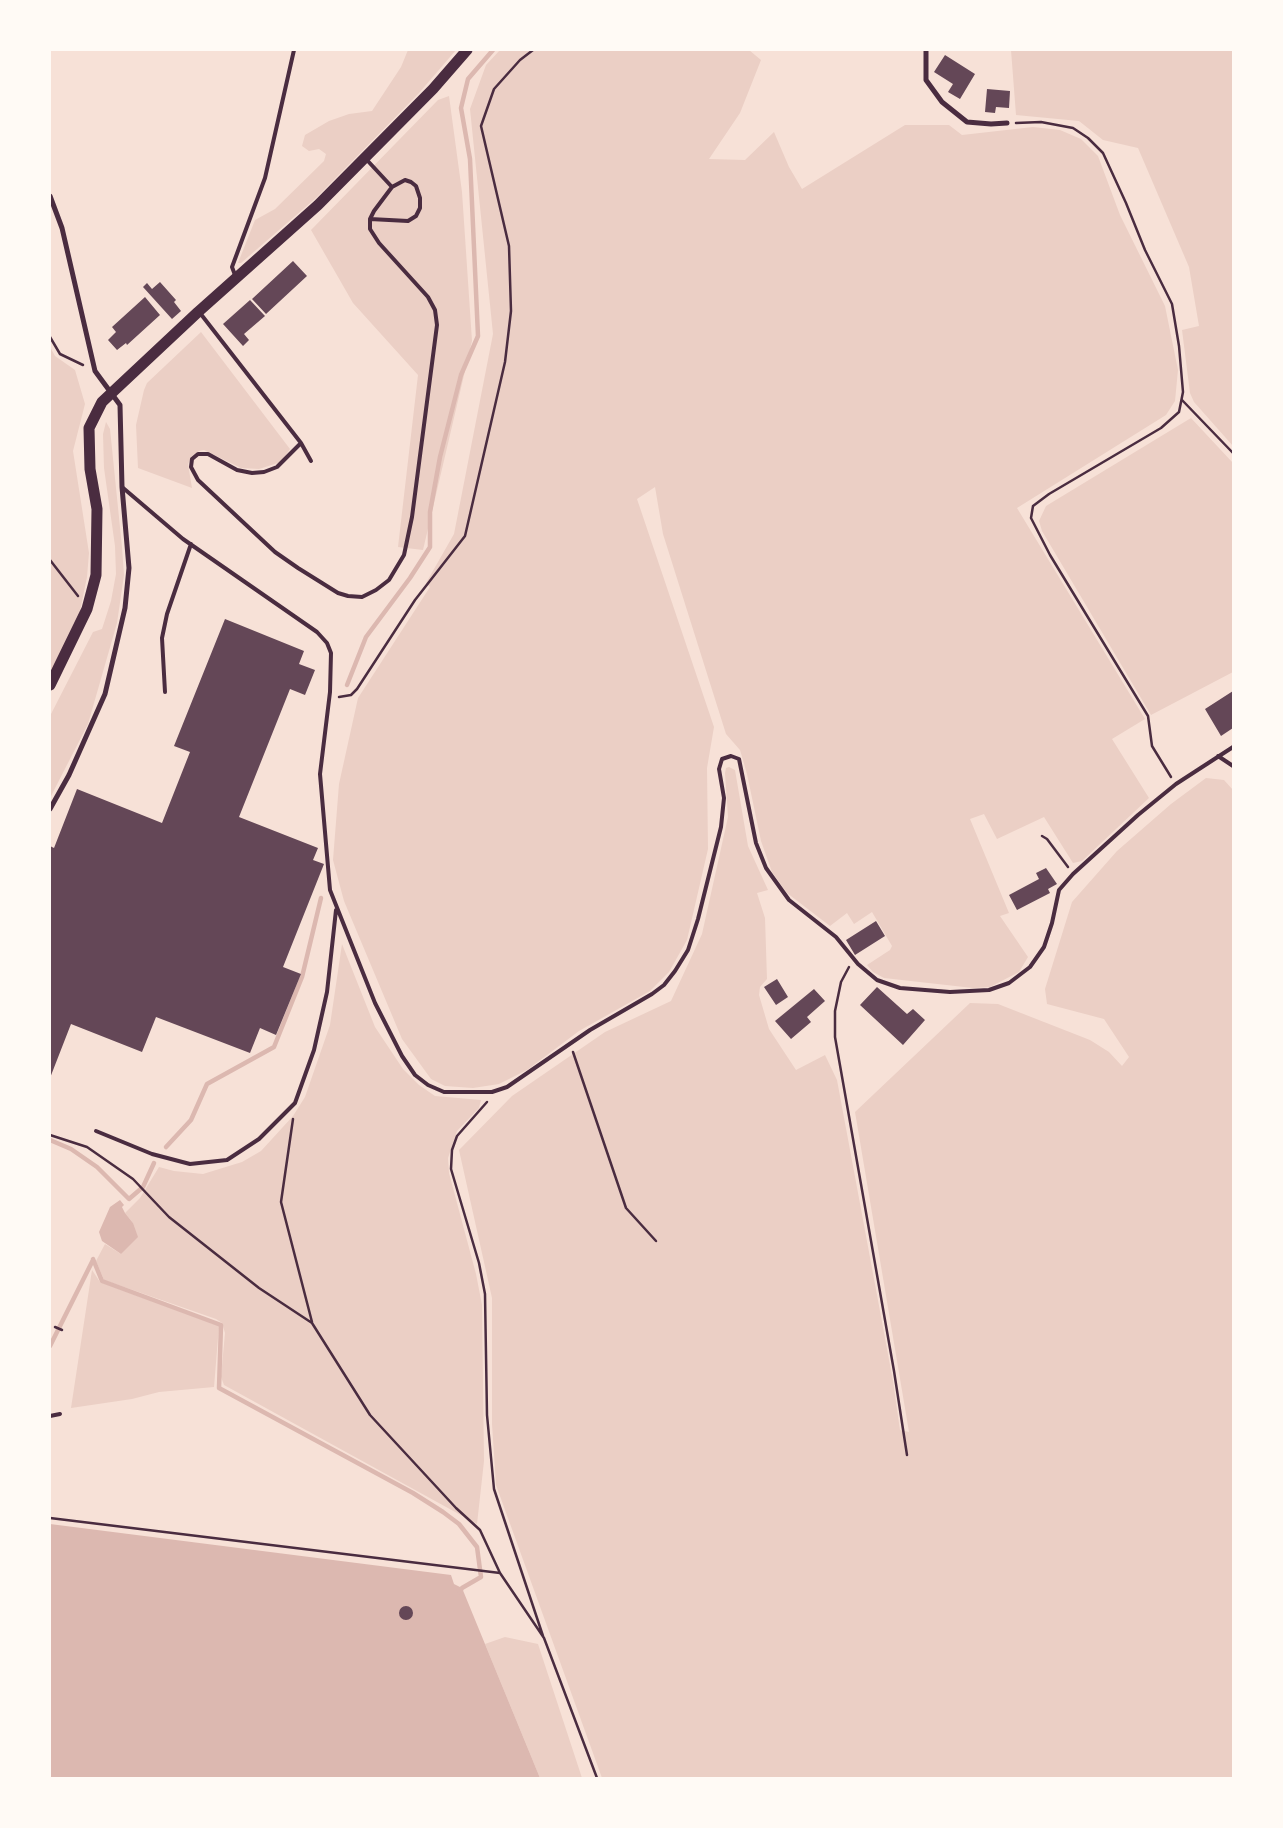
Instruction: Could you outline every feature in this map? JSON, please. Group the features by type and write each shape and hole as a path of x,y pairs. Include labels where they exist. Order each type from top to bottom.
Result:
{"main road":[{"path":"50,685 89,604 96,575 98,551 97,509 90,469 89,428 102,402 366,159 468,50"}],"street":[{"path":"926,50 926,80 942,102 967,122 1007,123"},
{"path":"50,196 62,228 95,371 120,405 122,487 129,568 125,608 105,694 69,775 50,810"}],"lane":[{"path":"237,278 232,267 265,178 294,50"},
{"path":"366,159 392,187"},
{"path":"301,443 277,467 264,472 252,473 237,470 208,454 198,454 192,459 191,467 198,480 275,552 338,593 362,597 376,590 389,580 404,555 412,517 437,325 434,310 428,297 374,237 370,229 370,219 379,202 392,187 404,180 416,186 420,198 420,208 416,216 408,221 370,219"},
{"path":"198,312 301,443 311,461"},
{"path":"122,487 190,544 317,632 327,643 331,653 329,698 320,774 330,890 375,1003 402,1056 415,1074 428,1085 444,1092 492,1092 519,1080 568,1044 664,985 688,950 698,919 721,827 724,798 719,769 722,759 731,756 739,759 756,843 766,868 789,900 836,937 853,959 877,980 900,988 950,992 989,990 1009,983 1030,967 1044,948 1059,890 1073,874 1138,815 1176,784 1233,747"},
{"path":"166,692 162,638 167,614 190,544"},
{"path":"1218,756 1233,766"},
{"path":"96,1132 152,1154 190,1164 227,1160 259,1139 295,1103 314,1050 327,992 336,908"},
{"path":"50,1416 60,1414"}],"path":[{"path":"329,698 351,695 357,689 415,600 465,536 505,362 511,311 508,246 481,126 494,89 520,60 533,50"},
{"path":"1007,123 1041,122 1073,128 1088,138 1103,153 1145,250 1172,304 1179,346 1182,400 1178,412 1160,428 1049,494 1033,506 1031,518 1050,555 1148,716 1152,746 1176,784"},
{"path":"50,337 60,354 95,371"},
{"path":"1182,400 1233,453"},
{"path":"50,560 80,600 89,604"},
{"path":"1042,836 1047,839 1073,874"},
{"path":"853,959 841,982 835,1011 835,1037 891,1352 907,1455"},
{"path":"568,1044 574,1054 589,1095 606,1156 626,1208 656,1241"},
{"path":"492,1092 486,1104 457,1136 452,1150 451,1169 479,1263 485,1294 487,1415 494,1489 544,1638 597,1778"},
{"path":"295,1103 281,1202 312,1323 370,1415 456,1508 480,1530 500,1573 544,1638"},
{"path":"50,1135 87,1147 135,1181 169,1217 259,1288 312,1323"},
{"path":"55,1327 62,1330"},
{"path":"50,1518 500,1573"}],"shaded area":[{"path":"408,50 456,50 419,93 317,197 241,263 238,263 255,220 275,209 324,161 326,154 319,149 309,151 302,146 305,135 329,121 349,114 372,111 401,67"},
{"path":"500,50 749,50 761,60 740,113 709,159 745,160 774,132 789,167 802,189 905,125 949,125 962,135 1033,127 1060,130 1081,139 1098,156 1120,215 1165,306 1178,370 1175,401 1166,415 1017,508 1145,719 1112,739 1149,798 1082,861 1073,863 1044,817 997,839 984,814 970,819 1009,913 1000,916 1028,957 1019,972 990,987 973,988 884,978 873,972 867,965 890,950 892,946 872,912 854,924 847,913 830,926 787,893 772,872 761,841 740,750 726,734 663,534 655,487 637,499 714,727 707,768 708,849 687,940 669,972 650,991 579,1031 527,1070 499,1084 473,1088 445,1086 431,1079 402,1039 344,901 333,860 339,784 358,698 430,587 426,583 454,534 493,334 470,109 486,65"},
{"path":"1011,50 1233,50 1233,446 1194,402 1190,393 1182,330 1199,326 1189,267 1138,148 1103,140 1079,121 1016,115"},
{"path":"449,96 462,192 472,341 423,550 398,547 418,375 353,303 311,230 438,100"},
{"path":"201,332 290,449 281,462 259,469 241,468 204,450 199,451 192,456 188,464 192,488 138,468 136,425 147,383"},
{"path":"50,347 55,356 75,370 85,404 73,451 89,553 87,577 79,616 50,675"},
{"path":"1191,418 1233,463 1233,672 1151,715 1042,531 1039,521 1046,506"},
{"path":"106,422 110,429 124,575 117,623 88,724 50,798 50,716 93,632 102,629 111,601 116,574 115,546 104,468 103,434"},
{"path":"729,767 735,770 748,846 768,890 757,893 765,918 767,979 760,987 759,995 769,1029 796,1070 825,1055 837,1080 893,1381 900,1430 909,1432 855,1112 970,1003 998,1004 1090,1040 1109,1052 1122,1066 1129,1057 1104,1019 1047,1004 1045,989 1072,902 1117,851 1171,804 1206,778 1224,780 1233,790 1233,1778 602,1778 496,1485 492,1424 492,1298 459,1150 512,1096 605,1032 671,1001 702,934 728,817 725,773 726,768"},
{"path":"342,944 375,1027 403,1069 419,1085 435,1096 481,1100 479,1108 457,1131 448,1158 449,1173 476,1274 482,1305 484,1461 477,1524 224,1385 221,1377 225,1333 222,1323 216,1319 104,1280 96,1261 105,1244 121,1254 133,1223 125,1213 140,1198 159,1167 174,1171 203,1174 242,1162 261,1151 293,1116 305,1097 330,1025"},
{"path":"120,1200 124,1205 122,1207 125,1213 133,1223 138,1237 121,1254 102,1241 99,1232 110,1207"},
{"path":"92,1270 100,1282 219,1326 214,1387 159,1392 132,1399 71,1408"},
{"path":"50,1524 451,1575 454,1584 462,1588 540,1778 50,1778"},
{"path":"505,1637 538,1644 582,1778 540,1778 485,1644"}],"building":[{"path":"945,55 975,74 960,99 948,92 953,84 934,72"},
{"path":"987,89 1010,91 1009,108 996,107 995,113 985,112"},
{"path":"293,261 307,276 266,314 252,299"},
{"path":"160,282 176,300 174,302 181,311 172,319 143,287 147,283 152,289"},
{"path":"145,297 160,315 127,345 126,343 117,350 108,340 116,332 112,327"},
{"path":"250,300 265,316 244,334 249,340 243,346 223,324"},
{"path":"225,619 304,651 299,664 315,670 305,695 290,689 239,817 318,848 313,860 324,864 283,967 301,974 276,1035 260,1028 250,1053 156,1017 142,1052 71,1024 50,1078 50,846 54,848 77,789 162,823 190,752 174,746"},
{"path":"1233,691 1233,728 1221,736 1205,709"},
{"path":"1046,868 1057,884 1048,889 1050,893 1017,910 1009,895 1039,879 1036,873"},
{"path":"876,921 885,936 855,955 846,940"},
{"path":"777,979 788,997 776,1005 764,987"},
{"path":"877,987 907,1014 913,1009 925,1020 903,1045 860,1005"},
{"path":"814,989 825,1001 807,1017 811,1022 791,1039 775,1021"},
{"path":"403,1606 409,1606 413,1613 409,1620 403,1620 399,1616 399,1610"}],"waterway":[{"path":"347,685 366,637 410,578 430,547 430,512 440,457 461,375 478,336 470,159 461,108 468,79 493,50"},
{"path":"166,1147 191,1120 207,1084 274,1047 302,977 321,898"},
{"path":"50,1140 71,1149 97,1167 129,1199 143,1187 154,1163"},
{"path":"93,1259 102,1281 221,1325 219,1388 413,1493 459,1524 477,1547 481,1577 462,1588 460,1592"},
{"path":"50,1346 93,1260"}]}
